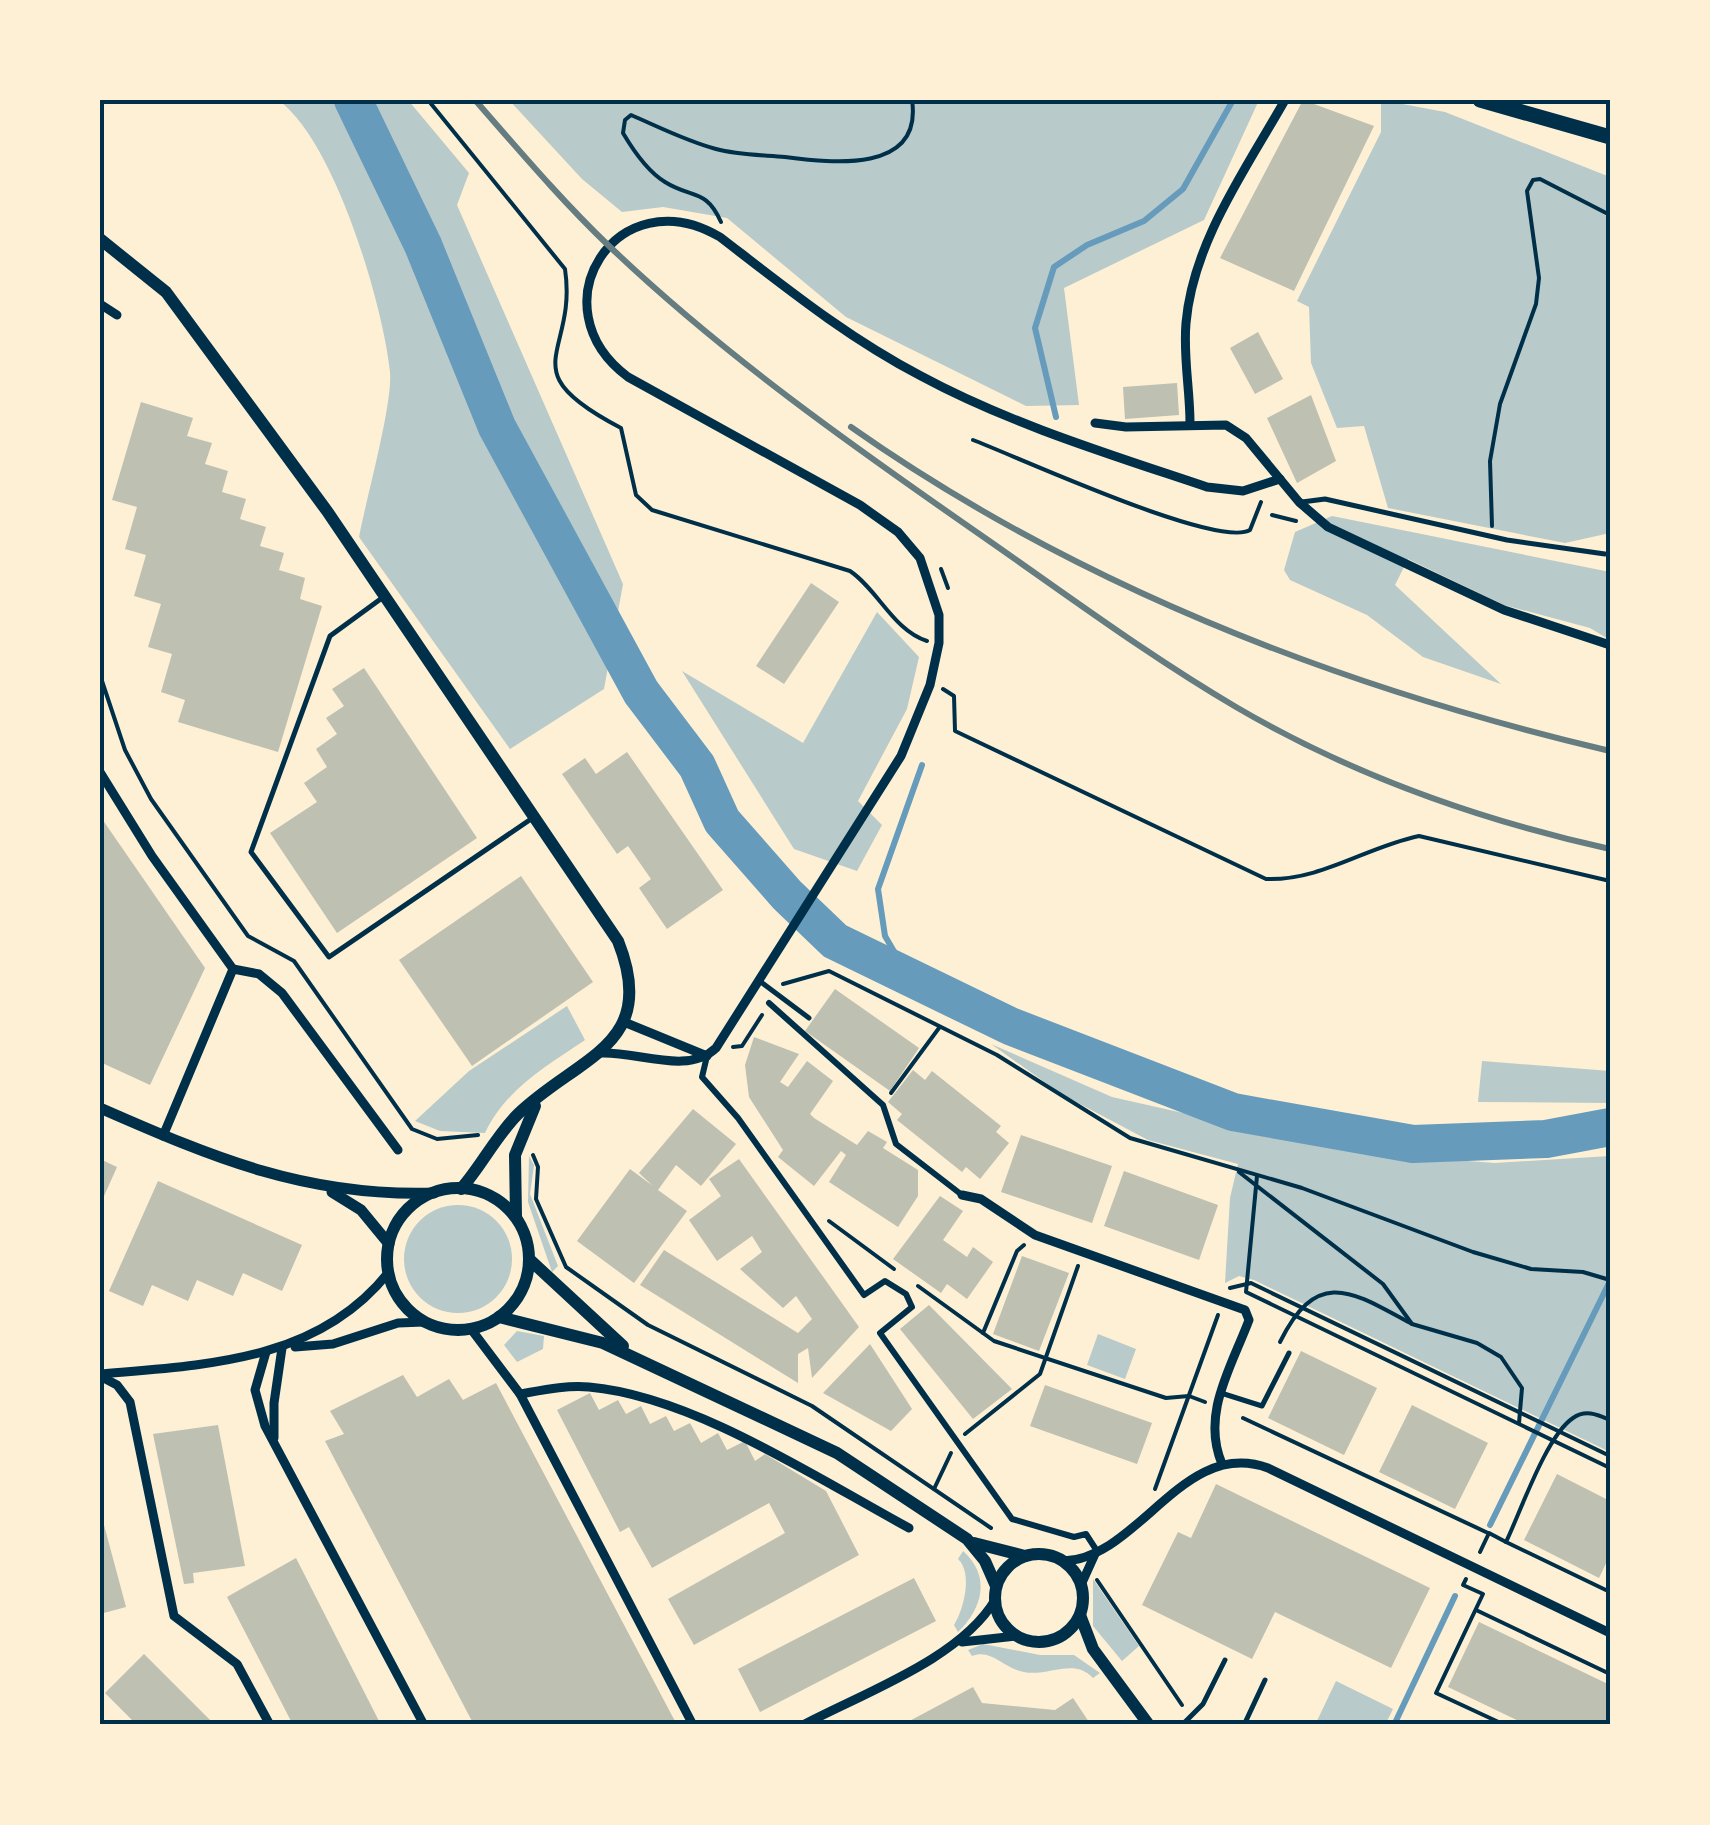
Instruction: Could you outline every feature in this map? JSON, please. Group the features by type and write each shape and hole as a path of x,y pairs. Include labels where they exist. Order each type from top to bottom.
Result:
{"highway":[{"path":"1480,100 1610,137"},
{"path":"1532,114 1610,145"}],"main road":[{"path":"100,239 166,292 384,596 618,941 629,972 624,1022 602,1052 519,1113 461,1188"},
{"path":"540,1098 518,1147 512,1176 516,1219 529,1259 580,1311 636,1357"},
{"path":"516,1219 492,1197 461,1188 434,1192 410,1207 389,1244 388,1273 400,1301 424,1322 455,1330 471,1329 500,1317 521,1291 529,1259"},
{"path":"500,1317 570,1332 636,1357 837,1453 967,1539 986,1561 1004,1626 1016,1636 1029,1642 1058,1638 1093,1649"},
{"path":"967,1539 1025,1556 1051,1556 1063,1561 1080,1586 1080,1614 1093,1649 1149,1725"},
{"path":"995,1593 1007,1567 1025,1556"},
{"path":"1058,1638 1080,1614"}],"street":[{"path":"1190,423 1184,356 1186,320 1198,267 1218,218 1285,100"},
{"path":"1097,1552 1086,1534 1074,1537 1012,1518 880,1334 912,1307 906,1294 885,1281 864,1294 702,1077 706,1056 764,978 882,791 930,685 940,643 932,586 920,558 898,532 860,505 621,371 600,349 586,311 590,281 613,240 624,231 652,222 683,224 720,237 840,328 955,392 1207,486 1243,491 1280,479"},
{"path":"100,304 117,315"},
{"path":"1095,423 1126,427 1215,423 1238,430 1318,522 1386,558 1504,610 1610,645"},
{"path":"100,772 104,787 233,969 259,974 282,994 398,1150"},
{"path":"162,1136 233,969"},
{"path":"769,1003 882,1105 896,1144 962,1196 981,1199 1035,1235 1246,1310 1250,1320 1216,1406 1212,1442 1222,1464"},
{"path":"624,1022 706,1056"},
{"path":"602,1052 640,1053 684,1062 706,1056"},
{"path":"100,1108 214,1159 319,1187 434,1192"},
{"path":"319,1187 360,1210 389,1244"},
{"path":"282,1348 342,1320 388,1273"},
{"path":"100,1375 184,1367 282,1348 333,1344 398,1323 424,1322"},
{"path":"471,1329 520,1394 694,1725"},
{"path":"275,1445 274,1403 282,1348"},
{"path":"266,1352 255,1390 275,1445 424,1725"},
{"path":"100,1375 118,1385 130,1402 174,1616 237,1664 270,1725"},
{"path":"520,1394 588,1387 689,1415 772,1453 909,1528"},
{"path":"1063,1561 1097,1552 1200,1474 1222,1464 1245,1462 1268,1468 1610,1633"},
{"path":"1080,1586 1097,1552"},
{"path":"954,1645 978,1624 995,1593"},
{"path":"803,1725 954,1645 984,1637 1016,1636"}],"lane":[{"path":"1300,502 1325,499 1493,536 1606,554"},
{"path":"384,596 330,636 251,852 328,957 534,817"},
{"path":"764,978 772,990 809,1018"},
{"path":"1221,1392 1262,1406 1289,1353"},
{"path":"1182,1725 1203,1704 1225,1660"},
{"path":"1244,1725 1265,1680"}],"path":[{"path":"428,100 565,269 568,285 555,351 557,380 579,406 621,428 636,495 652,510 850,572 871,588 909,633 940,643"},
{"path":"720,237 722,225 704,196 663,181 630,146 623,133 624,120 631,114 719,150 825,162 874,161 894,151 912,129 912,100"},
{"path":"1493,536 1490,462 1500,404 1536,304 1540,278 1527,192 1534,180 1540,179 1610,215"},
{"path":"972,440 1162,516 1234,535 1250,530 1259,512 1262,487"},
{"path":"1272,514 1305,523"},
{"path":"100,675 125,750 151,798 248,936 294,962 412,1129 436,1140 470,1134 498,1140"},
{"path":"930,685 954,696 955,731 1266,879 1312,875 1390,842 1419,836 1610,880"},
{"path":"772,990 828,971 997,1054 1130,1138 1257,1176 1516,1264 1610,1280"},
{"path":"708,1084 732,1047 742,1046 769,1003"},
{"path":"882,1105 939,1028"},
{"path":"518,1147 537,1161 536,1199 566,1267 648,1325 812,1406 934,1489 956,1441 1040,1374 1083,1252"},
{"path":"1240,1172 1255,1188 1383,1284 1412,1324"},
{"path":"1257,1176 1246,1292 1610,1468"},
{"path":"819,1214 983,1334 1045,1359 1166,1398 1188,1396 1216,1406 1610,1592"},
{"path":"983,1334 1017,1251 1035,1235"},
{"path":"1276,1350 1294,1315 1326,1294 1350,1292 1365,1296 1412,1324 1477,1343 1501,1357 1522,1388 1518,1424"},
{"path":"1243,1418 1250,1404"},
{"path":"1506,1542 1561,1432 1573,1418 1585,1414 1610,1420"},
{"path":"1532,1418 1610,1456"},
{"path":"1489,1533 1463,1585 1484,1594 1436,1693 1505,1725"},
{"path":"1476,1610 1610,1674"}],"shaded area":[{"path":"278,100 408,100 469,173 457,205 623,584 604,689 510,749 359,537 390,386 385,342 366,266 336,185 299,120"},
{"path":"509,100 1259,100 1204,220 1064,288 1079,405 1026,406 846,317 727,218 663,207 622,212 582,179"},
{"path":"1381,100 1445,112 1610,177 1610,533 1565,543 1388,508 1364,426 1337,428 1311,363 1309,307 1297,301 1381,132"},
{"path":"1332,516 1610,572 1610,640 1590,628 1504,605 1408,559 1395,585 1501,684 1423,657 1367,615 1290,580 1284,570 1295,532"},
{"path":"877,612 919,657 907,709 858,801 882,825 857,871 794,849 682,671 803,743"},
{"path":"567,1006 585,1040 515,1091 485,1133 440,1131 415,1121 469,1071"},
{"path":"991,1044 1112,1097 1361,1153 1495,1163 1610,1156 1610,1452 1254,1280 1239,1276 1225,1283 1230,1198 1238,1164 1148,1140 1063,1095"},
{"path":"1482,1061 1610,1071 1610,1103 1478,1102"},
{"path":"529,1156 534,1165 530,1194 558,1266 552,1272 528,1202"},
{"path":"458,1205 479,1209 496,1221 508,1238 512,1259 508,1280 496,1297 479,1309 458,1313 437,1309 420,1297 408,1280 404,1259 408,1238 420,1221 437,1209"},
{"path":"517,1331 544,1336 543,1349 517,1362 504,1345"},
{"path":"1098,1334 1136,1349 1125,1379 1087,1365"},
{"path":"963,1551 978,1571 980,1592 973,1613 958,1632 954,1625 964,1601 966,1582 958,1559"},
{"path":"1093,1579 1139,1646 1122,1661 1093,1626"},
{"path":"983,1644 1040,1655 1074,1655 1100,1673 1093,1678 1069,1668 1024,1672 986,1655 972,1656 968,1650"},
{"path":"1336,1681 1393,1709 1385,1725 1315,1725"}],"building":[{"path":"1303,100 1374,126 1294,291 1220,258"},
{"path":"1258,332 1283,379 1255,394 1230,348"},
{"path":"1177,383 1179,415 1125,419 1123,387"},
{"path":"1311,395 1336,461 1297,483 1267,418"},
{"path":"141,402 193,418 187,436 212,443 205,464 228,471 222,492 246,499 240,519 266,527 260,546 284,553 279,570 305,578 300,599 322,606 278,752 178,722 185,700 161,692 172,654 148,647 161,604 134,596 146,555 125,549 137,507 112,500"},
{"path":"811,583 839,602 784,684 756,666"},
{"path":"364,668 477,838 337,933 270,833 317,802 304,783 327,767 316,749 337,734 326,718 344,706 332,689"},
{"path":"627,752 723,890 667,929 639,888 651,879 628,846 617,854 562,774 585,758 596,774"},
{"path":"100,816 205,968 150,1085 100,1062"},
{"path":"521,876 593,982 472,1066 399,960"},
{"path":"835,989 919,1048 890,1091 805,1031"},
{"path":"754,1037 799,1054 780,1082 788,1087 807,1061 833,1081 810,1114 814,1118 857,1145 868,1131 887,1142 883,1148 918,1170 918,1196 898,1227 829,1182 846,1155 841,1151 814,1186 778,1157 783,1150 749,1097 745,1065"},
{"path":"913,1070 925,1080 932,1071 1001,1126 996,1132 1009,1143 980,1179 966,1167 962,1172 897,1120 902,1114 888,1102"},
{"path":"693,1109 736,1144 701,1186 676,1165 658,1190 687,1211 634,1283 577,1241 630,1169 653,1186 639,1173"},
{"path":"1021,1135 1112,1166 1092,1223 1001,1192"},
{"path":"100,1159 117,1167 100,1205"},
{"path":"739,1159 859,1327 812,1378 808,1348 798,1354 798,1383 640,1285 664,1250 798,1333 812,1319 796,1296 783,1308 740,1269 762,1252 752,1236 717,1261 689,1220 721,1196 709,1179"},
{"path":"1124,1171 1218,1205 1199,1260 1104,1226"},
{"path":"158,1181 302,1245 282,1291 243,1273 233,1296 197,1280 188,1301 152,1285 143,1306 109,1291"},
{"path":"940,1196 963,1211 943,1240 967,1257 973,1247 993,1262 967,1299 947,1284 941,1293 893,1259"},
{"path":"1022,1256 1069,1273 1039,1351 993,1334"},
{"path":"929,1305 1012,1389 973,1419 900,1329"},
{"path":"870,1344 912,1409 891,1431 823,1393"},
{"path":"1301,1351 1377,1388 1344,1455 1268,1418"},
{"path":"403,1375 417,1397 449,1379 463,1400 496,1383 677,1725 474,1725 325,1441 344,1434 330,1411"},
{"path":"1045,1385 1152,1423 1137,1464 1030,1426"},
{"path":"590,1393 599,1410 618,1400 626,1414 641,1406 650,1424 666,1416 674,1431 690,1423 701,1443 718,1433 727,1450 745,1441 755,1461 765,1454 826,1491 859,1555 694,1645 668,1599 785,1533 769,1503 652,1568 629,1527 620,1532 557,1410"},
{"path":"1412,1405 1488,1443 1455,1509 1379,1472"},
{"path":"218,1425 245,1566 193,1573 194,1583 184,1584 153,1434"},
{"path":"1557,1474 1610,1501 1610,1555 1599,1578 1524,1540"},
{"path":"1216,1484 1430,1588 1391,1668 1275,1612 1252,1659 1142,1605 1178,1532 1191,1538"},
{"path":"100,1510 126,1607 100,1614"},
{"path":"296,1558 381,1725 293,1725 227,1597"},
{"path":"914,1578 936,1621 760,1712 738,1669"},
{"path":"1479,1622 1610,1685 1610,1725 1527,1725 1448,1687"},
{"path":"144,1654 215,1725 137,1725 105,1693"},
{"path":"973,1687 982,1703 1055,1710 1073,1698 1091,1725 902,1725"}],"waterway":[{"path":"353,100 423,245 497,427 641,692 697,766 722,821 787,895 835,941 1010,1026 1233,1112 1413,1144 1546,1139 1610,1127"},
{"path":"1056,417 1035,328 1054,267 1087,245 1144,221 1183,189 1233,100"},
{"path":"910,979 885,936 878,889 922,765"},
{"path":"1490,1525 1610,1281"},
{"path":"1394,1725 1455,1596"}],"railway":[{"path":"475,100 591,228 743,362 838,434 1172,667 1280,731 1371,774 1465,809 1610,849"},
{"path":"851,427 1027,536 1215,625 1411,696 1610,751"}]}
